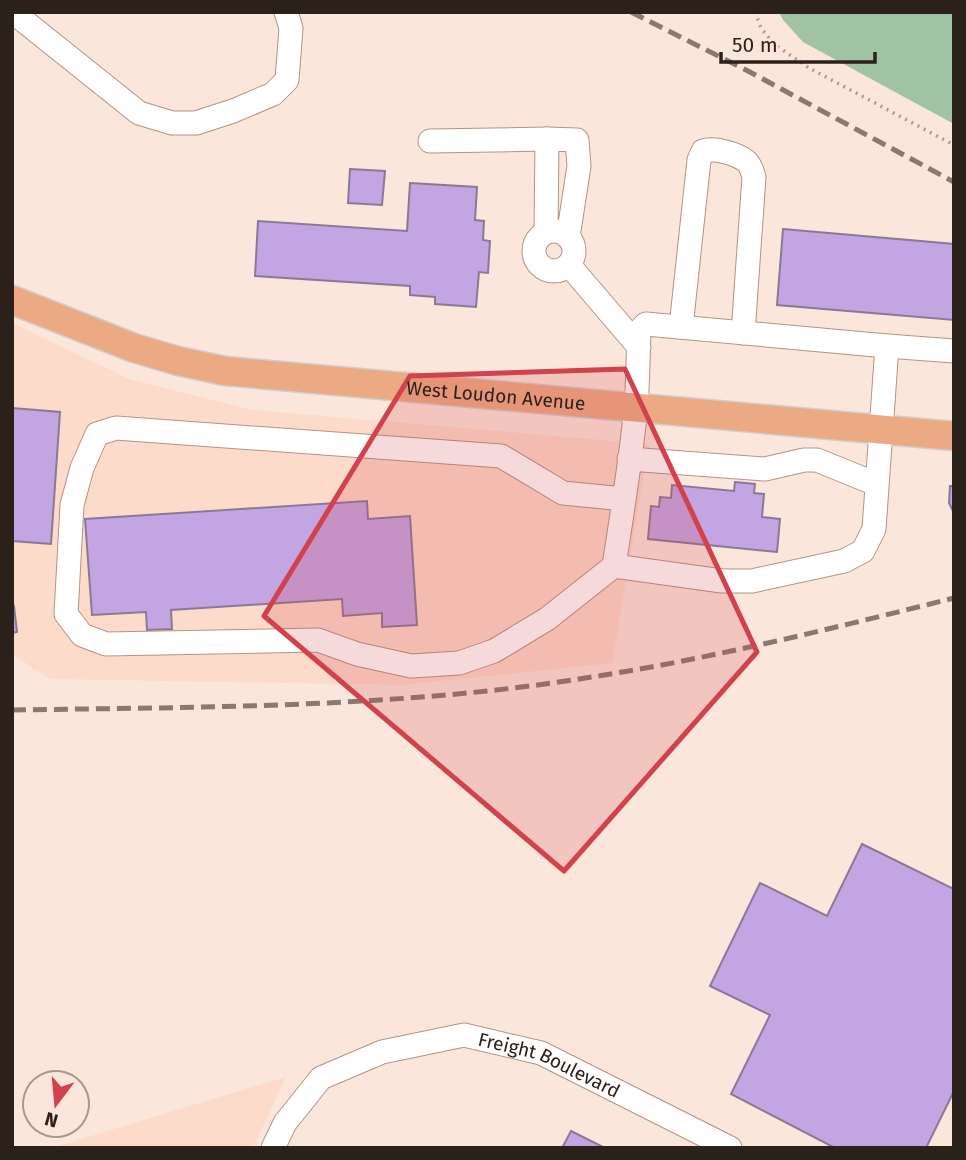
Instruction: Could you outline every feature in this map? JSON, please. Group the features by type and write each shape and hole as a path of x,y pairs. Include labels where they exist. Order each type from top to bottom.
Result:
{"main road":[{"name":"West Loudon Avenue","path":"12,285 46,313"},
{"name":"West Loudon Avenue","path":"12,300 90,333 134,348 225,371 954,436"}],"lane":[{"path":"14,13 139,113 172,123 196,123 273,94 287,80 291,28 286,12"},
{"path":"547,139 557,234"},
{"path":"430,141 577,140 579,166 557,234"},
{"path":"681,327 699,160 703,151 710,149 745,160 751,166 754,177 743,333"},
{"path":"557,234 574,246 574,253 569,265 557,272 538,265 534,246 541,235 557,234"},
{"path":"569,265 639,347"},
{"path":"624,499 563,493 501,456 116,428 97,434 82,468 72,505 66,614 82,635 106,644 318,640 357,654 411,666 459,663 494,651 547,619 614,566 624,499 636,409 639,331 646,324 954,351"},
{"path":"614,566 722,581 752,582 844,561 863,551 874,529 887,346"},
{"path":"629,458 765,468 817,460 876,484"},
{"name":"Freight Boulevard","path":"273,1148 285,1123 321,1078 382,1052 464,1035 541,1053 730,1148"}],"path":[{"path":"755,12 761,28 774,44 809,68 954,145"}],"highlighted area":[{"path":"625,369 757,652 564,871 264,616 410,376"}],"shaded area":[{"path":"12,323 129,379 253,410 649,444 612,663 402,685 50,679 12,654"},
{"path":"286,1077 253,1148 51,1148 81,1139 91,1139 91,1136"}],"green space":[{"path":"779,12 954,12 954,124 803,42"}],"building":[{"path":"350,169 385,171 382,205 348,203"},
{"path":"410,183 477,187 475,220 484,221 483,240 490,241 488,273 479,272 476,307 435,304 435,297 410,295 410,286 255,276 258,221 407,231"},
{"path":"783,229 954,244 954,320 777,305"},
{"path":"12,408 60,412 51,544 12,541"},
{"path":"735,482 755,484 754,493 764,494 762,517 780,519 777,552 648,539 651,506 659,507 660,497 671,498 672,485 734,491"},
{"path":"950,486 954,486 954,513 949,503"},
{"path":"367,501 368,519 410,516 417,625 382,627 382,613 343,616 342,599 171,610 172,629 147,630 146,612 92,615 85,519"},
{"path":"14,606 17,632 12,633 12,607"},
{"path":"862,844 954,889 954,1091 926,1148 835,1148 731,1094 770,1015 710,986 760,883 827,916"},
{"path":"571,1131 605,1148 562,1148"}],"railway":[{"path":"631,12 748,71 954,182"},
{"path":"12,710 303,704 448,695 520,687 729,652 954,598"}]}
